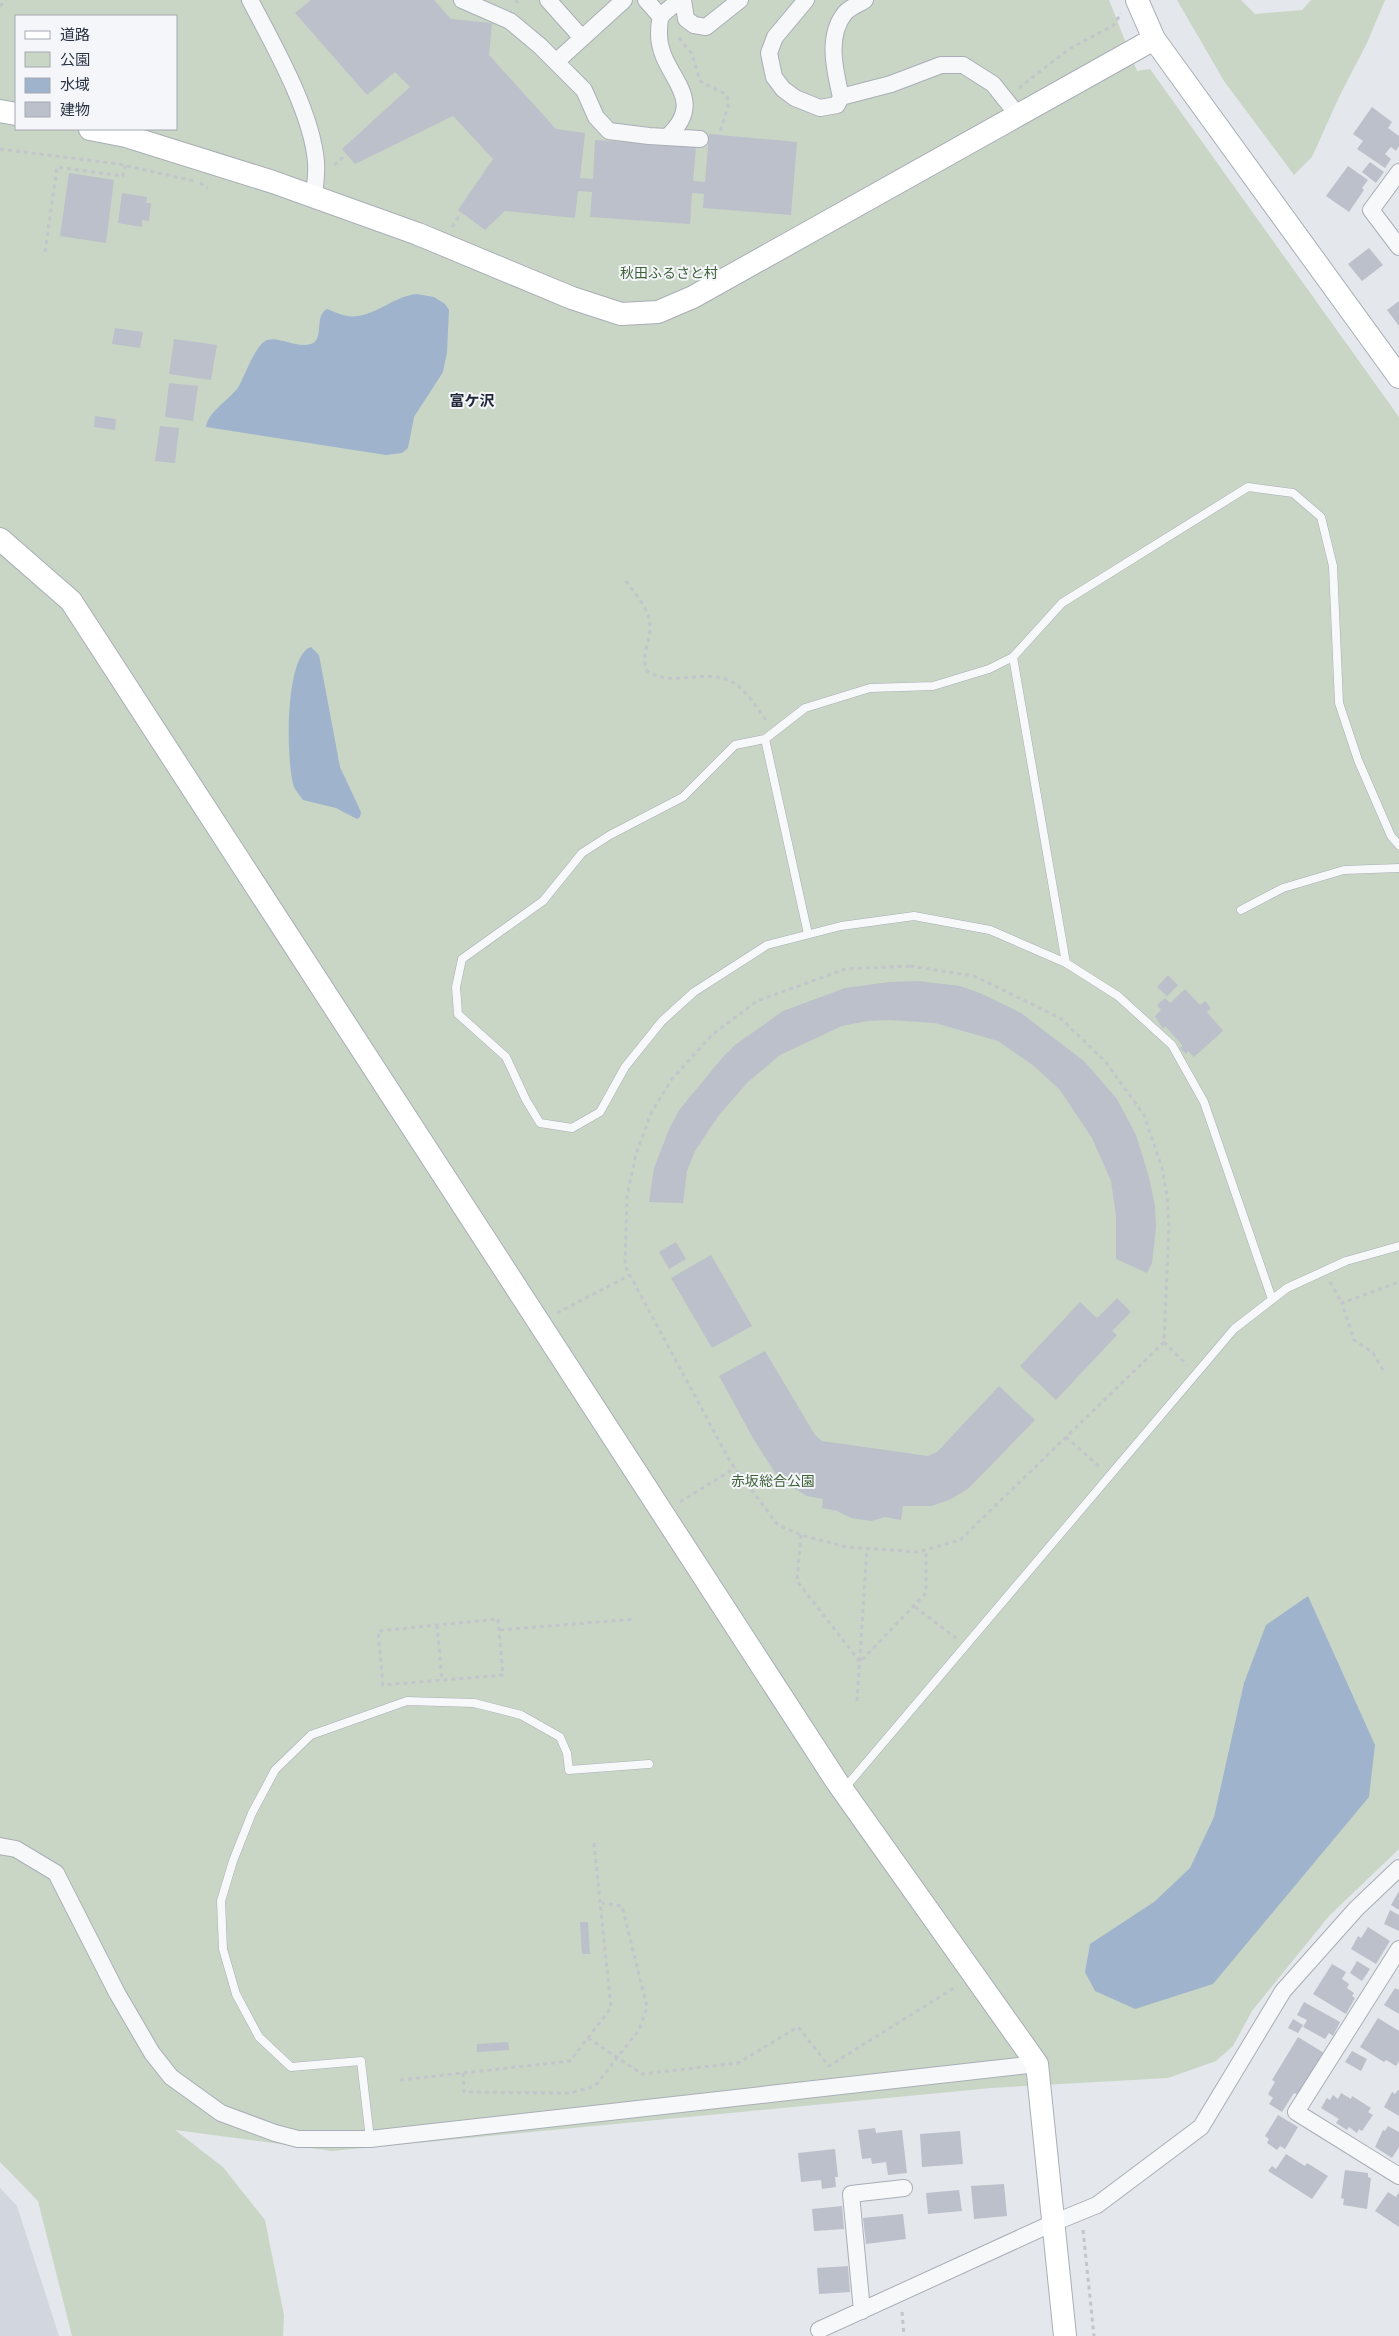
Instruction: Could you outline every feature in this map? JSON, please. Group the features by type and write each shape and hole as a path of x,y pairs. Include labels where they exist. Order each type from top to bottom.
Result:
{"street":[{"path":"250,0 308,123 316,162 314,196"},
{"path":"462,0 510,20 557,61 584,90 596,116 609,131 700,139"},
{"path":"548,0 582,38"},
{"path":"557,61 624,0"},
{"path":"646,0 661,17 659,48 684,95 685,110 681,123 667,137"},
{"path":"661,17 682,0 686,19 694,25 706,27 740,0"},
{"path":"806,0 775,37 769,54 774,77 783,89 796,98 820,108 837,105 840,97 835,70 834,36 845,12 865,0"},
{"path":"1128,3 1399,377"},
{"path":"95,130 126,136 314,196 418,234 585,302 621,314 658,312 693,297 1154,38"},
{"path":"840,97 891,84 941,64 963,65 993,84 1017,114"},
{"path":"0,111 15,114"},
{"path":"1399,172 1371,210 1399,247"},
{"path":"0,539 71,601 843,1791 1037,2064 1065,2336"},
{"path":"0,1846 16,1849 56,1873 117,1992 152,2053 171,2077 221,2114 276,2133 298,2138 370,2140 1037,2064"},
{"path":"819,2330 1053,2223 1097,2206 1201,2127 1283,1991 1356,1909 1399,1868"},
{"path":"1399,1949 1296,2112 1399,2176"},
{"path":"862,2311 851,2194 904,2188"}],"lane":[{"path":"1272,1299 1204,1102 1172,1045 1118,996 1066,963 990,930 914,916 841,926 767,945 694,992 662,1021 625,1067 600,1112 572,1128 540,1123 526,1100 506,1057 458,1014 456,987 462,960 543,901 582,853 610,835 683,797 735,745 765,739 805,708 870,688 933,686 989,669 1013,657 1062,603 1248,487 1293,493 1321,517 1333,566 1339,703 1358,760 1391,836 1399,845"},
{"path":"1013,657 1066,963"},
{"path":"765,739 808,934"},
{"path":"1241,910 1283,888 1344,870 1399,868"},
{"path":"843,1791 1234,1329 1287,1288 1346,1261 1399,1246"},
{"path":"370,2140 361,2062 291,2067 259,2037 236,1994 223,1949 222,1901 233,1861 252,1813 275,1770 311,1735 407,1701 474,1703 521,1715 560,1737 567,1753 569,1770 649,1764"}],"path":[{"path":"0,6 6,0"},
{"path":"1001,94 1009,90 1018,90 1069,49 1114,26 1128,3"},
{"path":"661,17 692,54 700,81 727,95 728,106 719,135"},
{"path":"0,149 124,166 201,183 208,188"},
{"path":"45,252 56,167 123,176 124,166"},
{"path":"450,231 461,213"},
{"path":"626,581 648,614 650,626 644,659 647,671 666,680 704,676 736,684 775,731"},
{"path":"910,966 974,976 1060,1018 1105,1061 1144,1115 1162,1168 1167,1196 1169,1226 1164,1342 960,1540 918,1552 847,1547 801,1535 778,1525 735,1468 625,1266 627,1196 636,1154 651,1113 672,1079 713,1034 757,1001 845,969 910,966"},
{"path":"1323,1271 1342,1303 1354,1340 1373,1354 1384,1370"},
{"path":"539,1322 630,1276"},
{"path":"1342,1303 1399,1282"},
{"path":"1164,1342 1196,1374"},
{"path":"1066,1437 1109,1475"},
{"path":"662,1512 735,1468"},
{"path":"801,1535 797,1581 860,1662"},
{"path":"857,1701 867,1548"},
{"path":"860,1662 915,1607 926,1593 926,1550"},
{"path":"915,1607 966,1646"},
{"path":"498,1619 500,1630 503,1675 383,1685 378,1630 498,1619"},
{"path":"500,1630 635,1619"},
{"path":"437,1625 442,1680"},
{"path":"400,2080 570,2061 612,2008 594,1843"},
{"path":"464,2073 464,2092 570,2093 595,2086 618,2058 638,2030 647,2007 622,1906 602,1903"},
{"path":"588,2038 642,2074 738,2063 798,2028 829,2066 974,1975"},
{"path":"1083,2230 1094,2336"},
{"path":"900,2294 904,2336"}],"shaded area":[{"path":"0,2188 17,2206 59,2336 0,2336"}],"green space":[{"name":"赤坂総合公園","path":"0,0 1109,0 1137,71 1150,69 1399,417 1399,1849 1329,1916 1252,2011 1233,2046 1216,2061 1168,2078 991,2088 332,2151 175,2130 223,2167 265,2220 284,2315 283,2336 72,2336 38,2201 0,2162"},
{"path":"1177,0 1241,0 1255,14 1302,10 1311,0 1385,0 1367,43 1339,97 1312,157 1294,175 1224,81"}],"water":[{"path":"417,294 434,297 445,304 449,310 447,352 443,372 414,417 408,448 402,453 386,455 206,427 215,411 239,386 255,353 267,340 272,339 308,345 316,340 321,316 327,309 346,316 358,316 373,312 409,295"},
{"path":"311,647 319,655 340,767 361,812 360,817 357,819 336,808 303,800 294,787 289,756 289,711 296,669 302,654"},
{"path":"1308,1596 1375,1745 1369,1797 1213,1984 1135,2009 1095,1991 1085,1972 1090,1944 1154,1902 1190,1868 1214,1817 1244,1683 1266,1625"}],"building":[{"path":"311,0 434,0 451,19 492,23 489,55 556,129 585,133 580,178 593,179 595,140 696,147 693,181 705,182 709,134 797,142 791,215 703,208 704,194 692,193 690,224 590,217 592,192 578,191 575,218 505,211 485,230 458,210 493,159 453,116 355,164 342,149 410,87 395,72 367,95 295,13"},
{"path":"1372,107 1392,122 1388,128 1399,136 1399,146 1396,151 1391,147 1385,154 1391,159 1385,168 1357,149 1363,141 1353,134"},
{"path":"1370,162 1384,172 1376,183 1362,172"},
{"path":"1348,166 1368,180 1362,188 1364,190 1349,212 1326,196"},
{"path":"69,173 114,180 106,243 60,236"},
{"path":"122,193 147,197 146,203 151,203 149,221 142,220 142,227 118,223"},
{"path":"1369,248 1383,265 1362,281 1348,264"},
{"path":"1399,301 1399,326 1387,310"},
{"path":"115,328 143,332 140,348 112,344"},
{"path":"174,339 217,345 211,380 169,374"},
{"path":"169,383 198,386 193,421 165,417"},
{"path":"95,416 116,419 115,430 94,427"},
{"path":"160,426 179,428 175,463 155,461"},
{"path":"1168,975 1178,985 1167,996 1157,987"},
{"path":"917,981 960,986 980,993 1021,1013 1084,1061 1117,1099 1136,1135 1149,1177 1155,1206 1156,1227 1152,1263 1147,1273 1116,1259 1116,1216 1111,1181 1092,1138 1060,1090 1034,1066 998,1041 935,1023 889,1020 867,1021 842,1026 780,1055 748,1082 719,1115 695,1151 687,1171 683,1203 649,1202 654,1168 670,1127 680,1109 735,1045 783,1011 845,988 889,982"},
{"path":"1185,989 1200,1005 1205,1001 1211,1008 1207,1012 1223,1031 1194,1057 1188,1051 1186,1054 1180,1048 1183,1046 1165,1026 1163,1029 1155,1016 1161,1010 1157,1005 1165,998 1170,1003"},
{"path":"676,1242 686,1259 669,1269 659,1252"},
{"path":"711,1255 752,1326 712,1348 671,1278"},
{"path":"1117,1298 1131,1312 1112,1331 1117,1335 1056,1400 1020,1366 1080,1302 1097,1318"},
{"path":"765,1351 815,1435 822,1441 928,1456 937,1452 999,1386 1035,1420 969,1488 951,1499 932,1506 903,1506 901,1520 885,1517 871,1521 851,1518 837,1511 822,1508 823,1499 807,1496 779,1479 754,1440 719,1376"},
{"path":"1399,1891 1399,1910 1391,1905"},
{"path":"1390,1910 1399,1915 1399,1931 1384,1924"},
{"path":"580,1922 588,1922 590,1954 582,1954"},
{"path":"1368,1927 1390,1941 1376,1964 1351,1949 1358,1936 1361,1938"},
{"path":"1357,1961 1370,1969 1362,1981 1350,1973"},
{"path":"1332,1964 1346,1972 1342,1979 1349,1984 1347,1988 1354,1993 1352,1996 1355,1998 1346,2014 1313,1994"},
{"path":"1395,1988 1399,1990 1399,2014 1384,2005"},
{"path":"1304,2002 1340,2022 1333,2036 1329,2033 1325,2039 1303,2027 1307,2020 1297,2015"},
{"path":"1378,2018 1399,2031 1399,2061 1396,2066 1386,2060 1384,2062 1360,2047"},
{"path":"1293,2019 1303,2025 1298,2033 1288,2028"},
{"path":"1298,2037 1324,2053 1298,2095 1294,2093 1282,2112 1269,2104 1273,2098 1268,2094 1275,2082 1272,2080"},
{"path":"508,2042 509,2050 477,2052 477,2044"},
{"path":"1352,2051 1367,2059 1361,2071 1345,2062"},
{"path":"1398,2090 1399,2116 1384,2107 1392,2092 1395,2094"},
{"path":"1341,2093 1351,2099 1352,2096 1371,2108 1368,2112 1373,2115 1362,2131 1359,2129 1357,2133 1349,2127 1347,2130 1336,2123 1339,2119 1321,2108 1327,2098 1330,2100 1333,2095 1338,2099"},
{"path":"1278,2115 1298,2127 1285,2149 1280,2146 1277,2150 1267,2143 1269,2139 1265,2136"},
{"path":"1388,2126 1399,2132 1399,2147 1392,2158 1375,2147 1383,2130 1385,2131"},
{"path":"875,2128 876,2133 902,2130 907,2173 888,2175 886,2162 872,2164 871,2158 862,2159 858,2130"},
{"path":"960,2131 963,2164 922,2167 920,2134"},
{"path":"835,2149 838,2177 835,2177 836,2187 822,2189 821,2180 801,2182 798,2153"},
{"path":"1286,2154 1305,2166 1307,2163 1328,2176 1312,2199 1268,2171 1272,2166 1276,2169"},
{"path":"1345,2170 1368,2173 1368,2177 1371,2178 1367,2209 1343,2205 1344,2199 1341,2198"},
{"path":"1004,2184 1007,2216 974,2219 971,2186"},
{"path":"959,2190 962,2211 928,2214 926,2193"},
{"path":"1388,2192 1396,2197 1399,2192 1399,2227 1375,2211"},
{"path":"842,2206 844,2229 814,2231 812,2209"},
{"path":"903,2214 906,2239 866,2244 863,2218"},
{"path":"848,2266 850,2292 819,2294 817,2268"}],"district":[{"name":"富ケ沢","path":"472,401"}],"park label":[{"name":"秋田ふるさと村","path":"669,273"}]}
